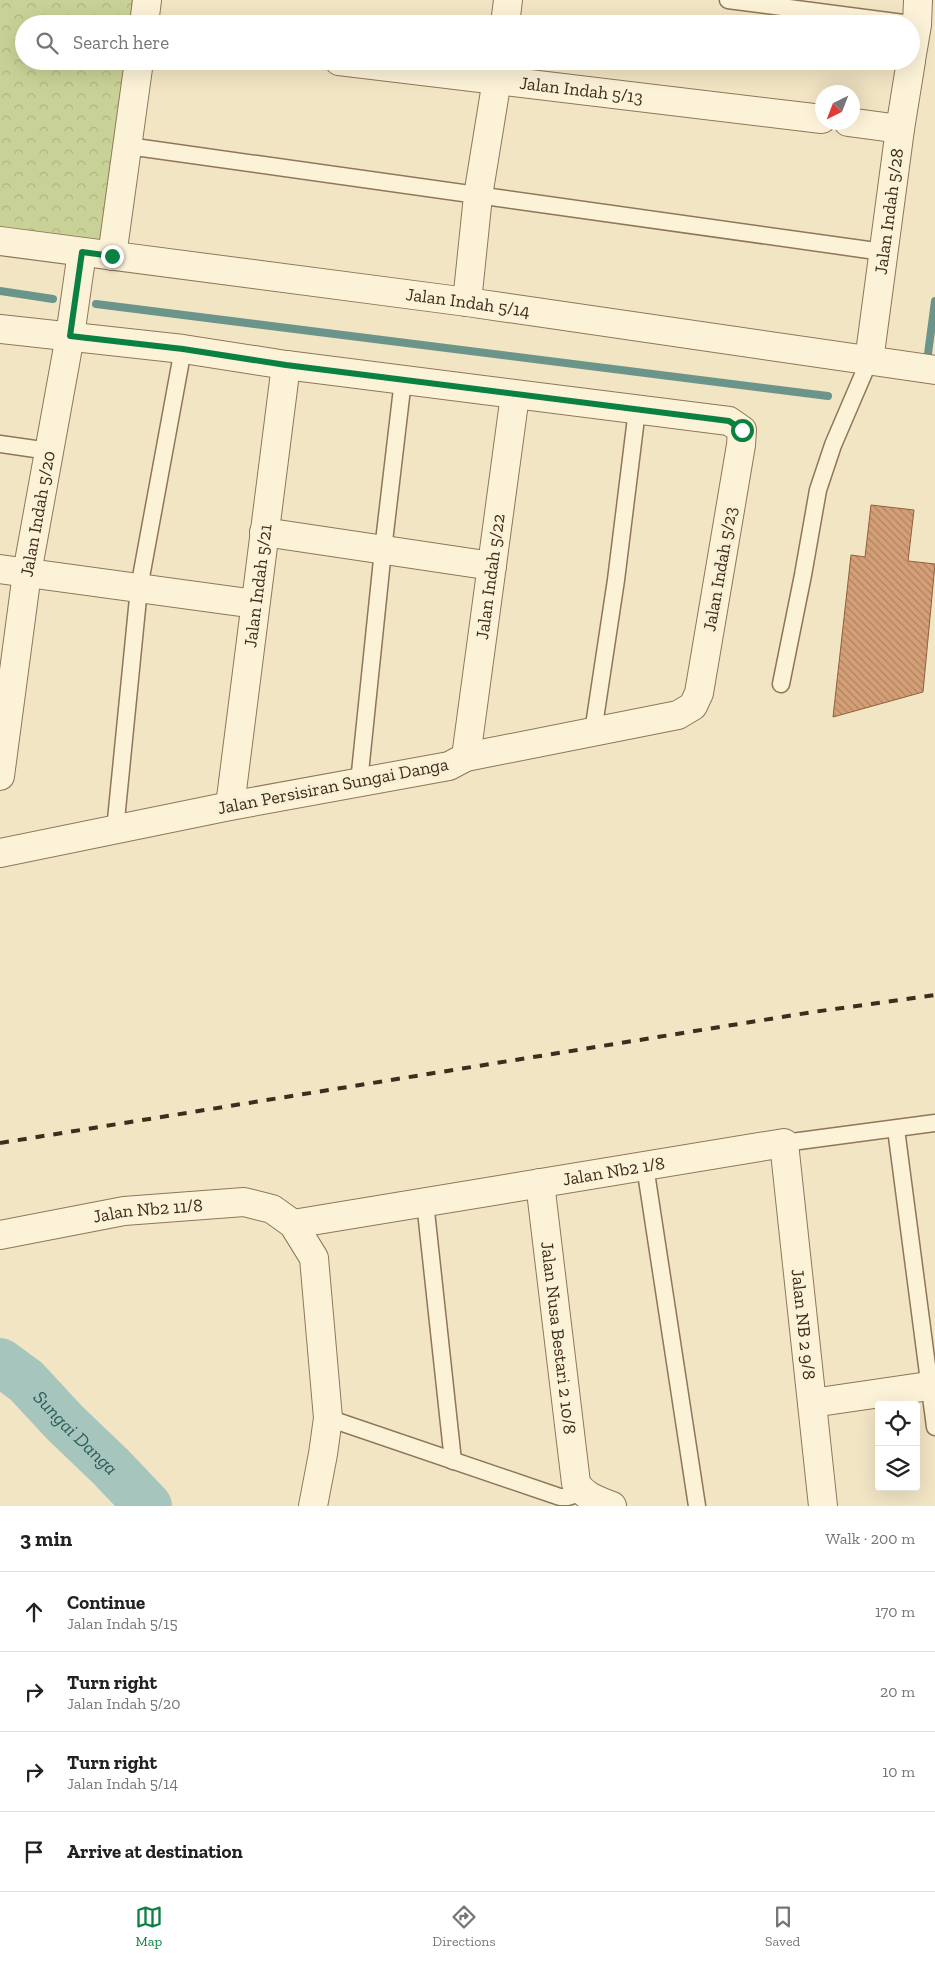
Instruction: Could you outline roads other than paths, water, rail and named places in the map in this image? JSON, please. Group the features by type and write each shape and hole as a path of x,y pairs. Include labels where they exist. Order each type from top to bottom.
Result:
{"street":[{"path":"146,15 148,0"},
{"path":"506,15 508,0"},
{"path":"112,256 138,70"},
{"path":"467,302 478,196 499,70"},
{"name":"Jalan Indah 5/13","path":"499,70 815,118"},
{"name":"Jalan Indah 5/28","path":"869,361 910,70"},
{"path":"860,124 900,129"},
{"name":"Jalan Indah 5/14","path":"0,242 467,302 935,370"},
{"name":"Jalan Indah 5/20","path":"0,776 27,573 70,336 82,252"},
{"path":"0,329 183,349 286,365 637,410"},
{"name":"Jalan Indah 5/21","path":"230,806 286,365"},
{"name":"Jalan Indah 5/22","path":"466,757 515,395"},
{"name":"Jalan Indah 5/23","path":"637,410 729,421 742,430 699,693 693,706"},
{"path":"264,532 492,566"},
{"path":"0,569 255,604"},
{"name":"Jalan Persisiran Sungai Danga","path":"0,853 230,806 449,766 466,757 678,715 693,706"},
{"name":"Jalan Nb2 1/8","path":"292,1224 784,1143"},
{"name":"Jalan NB 2 9/8","path":"784,1143 823,1506"},
{"name":"Jalan Nusa Bestari 2 10/8","path":"540,1183 576,1483 582,1492"},
{"name":"Jalan Nb2 11/8","path":"0,1235 124,1210 244,1202 272,1209 292,1224"},
{"path":"292,1224 314,1258 328,1418 313,1506"},
{"path":"812,1403 932,1386"},
{"path":"582,1492 591,1498 612,1506"}],"lane":[{"path":"728,0 883,15"},
{"path":"128,146 883,252"},
{"path":"115,830 139,588 183,349"},
{"path":"781,684 818,490 833,445 869,361"},
{"path":"359,782 403,380"},
{"path":"593,732 616,580 637,410"},
{"path":"0,444 49,451"},
{"name":"Jalan Nb2 1/8","path":"784,1143 935,1123"},
{"path":"896,1129 932,1386 935,1426"},
{"path":"645,1166 697,1506"},
{"path":"425,1202 454,1460"},
{"path":"328,1418 560,1497 568,1497 582,1492"}],"waterway":[{"path":"0,291 53,299"},
{"path":"928,354 935,301"},
{"path":"96,304 828,396"},
{"name":"Sungai Danga","path":"0,1362 26,1381 148,1506"}],"railway":[{"path":"0,1143 813,1012 935,995"}]}
